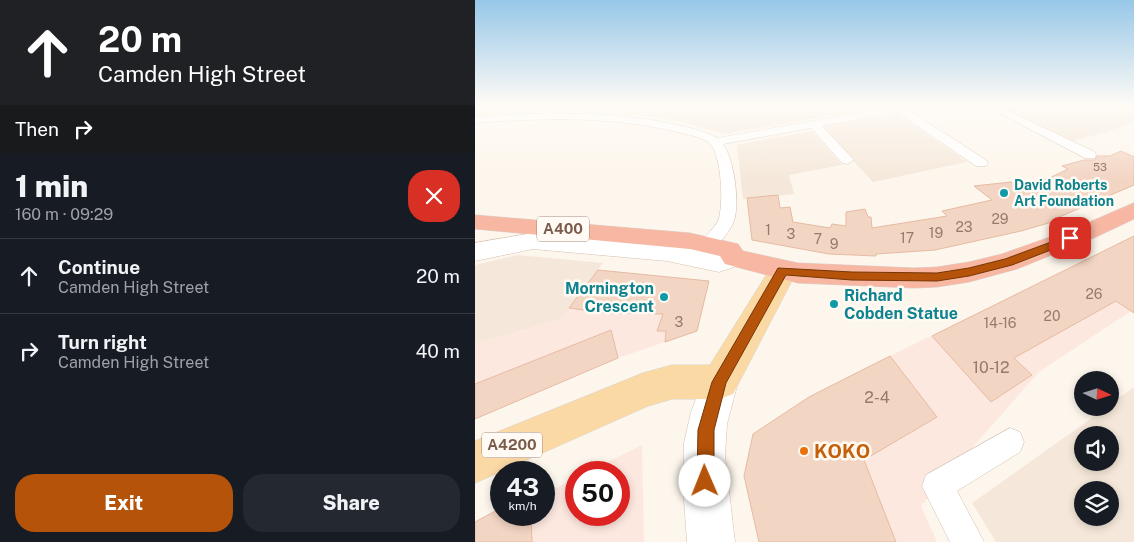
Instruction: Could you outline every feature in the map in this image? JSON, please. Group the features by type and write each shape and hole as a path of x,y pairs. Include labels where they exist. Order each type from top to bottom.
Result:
{"highway":[{"name":"A400","path":"475,222 690,241 729,250 734,258 772,268 915,278 969,272 1008,262 1134,210"}],"main road":[{"path":"719,382 772,268"},
{"name":"A4200","path":"475,462 643,390 672,382 719,382"}],"street":[{"path":"680,130 715,142 721,151 725,168 728,212 719,232 708,245"},
{"path":"715,142 779,130"},
{"path":"820,130 847,160"},
{"path":"932,130 981,163"},
{"path":"1040,130 1091,155"},
{"path":"475,252 533,242 667,252 719,263 734,258"},
{"path":"711,542 705,481 705,442 706,430 719,382"},
{"path":"968,542 937,486 1010,442"}],"shaded area":[{"path":"711,130 746,130 725,134"},
{"path":"825,130 921,130 967,162 873,182"},
{"path":"1045,130 1112,130 1110,131 1069,142"},
{"path":"812,131 842,165 789,175 794,194 743,199 737,145"},
{"path":"1134,236 1134,309 1039,372 921,506 937,542 759,542 744,476 753,434 827,387"},
{"path":"517,255 603,263 561,319 475,344 475,265"},
{"path":"598,270 613,313 701,314 697,331 618,358 475,419 475,344 561,319"},
{"path":"1134,387 1134,542 996,542 972,503 1074,431 1074,471 1119,471 1119,426 1081,426 1095,416 1119,416 1119,398"},
{"path":"642,445 644,542 475,542 491,526 555,526 555,488 565,484 565,526 630,526 630,461 609,461"}],"building":[{"path":"1121,151 1134,157 1134,185 1057,218 1059,220 1021,231 935,250 876,254 876,256 829,254 752,240 747,198 778,195 780,208 790,207 793,222 830,228 832,224 846,226 846,212 865,209 868,217 871,217 872,228 947,216 942,211 992,200 974,186 1011,182 1023,191 1068,169 1062,166 1084,160 1095,160 1097,156 1110,156"},
{"path":"1134,236 1134,313 1116,301 1014,358 1032,375 991,402 932,336"},
{"path":"598,270 709,281 697,331 665,342 666,331 657,331 663,314 604,313 569,308"},
{"path":"611,330 618,358 475,419 475,384"},
{"name":"KOKO","path":"890,356 937,417 864,460 896,542 759,542 744,476 753,434 809,397"},
{"path":"490,514 490,526 531,526 532,542 475,542 475,522"}],"place":[{"name":"David Roberts Art Foundation","path":"1004,193"},
{"name":"Mornington Crescent","path":"664,297"},
{"name":"Richard Cobden Statue","path":"834,304"},
{"name":"KOKO","path":"804,451"}],"route":[{"path":"705,481 706,430 719,382 783,271 852,276 937,277 969,272 1008,262 1070,238"}]}
